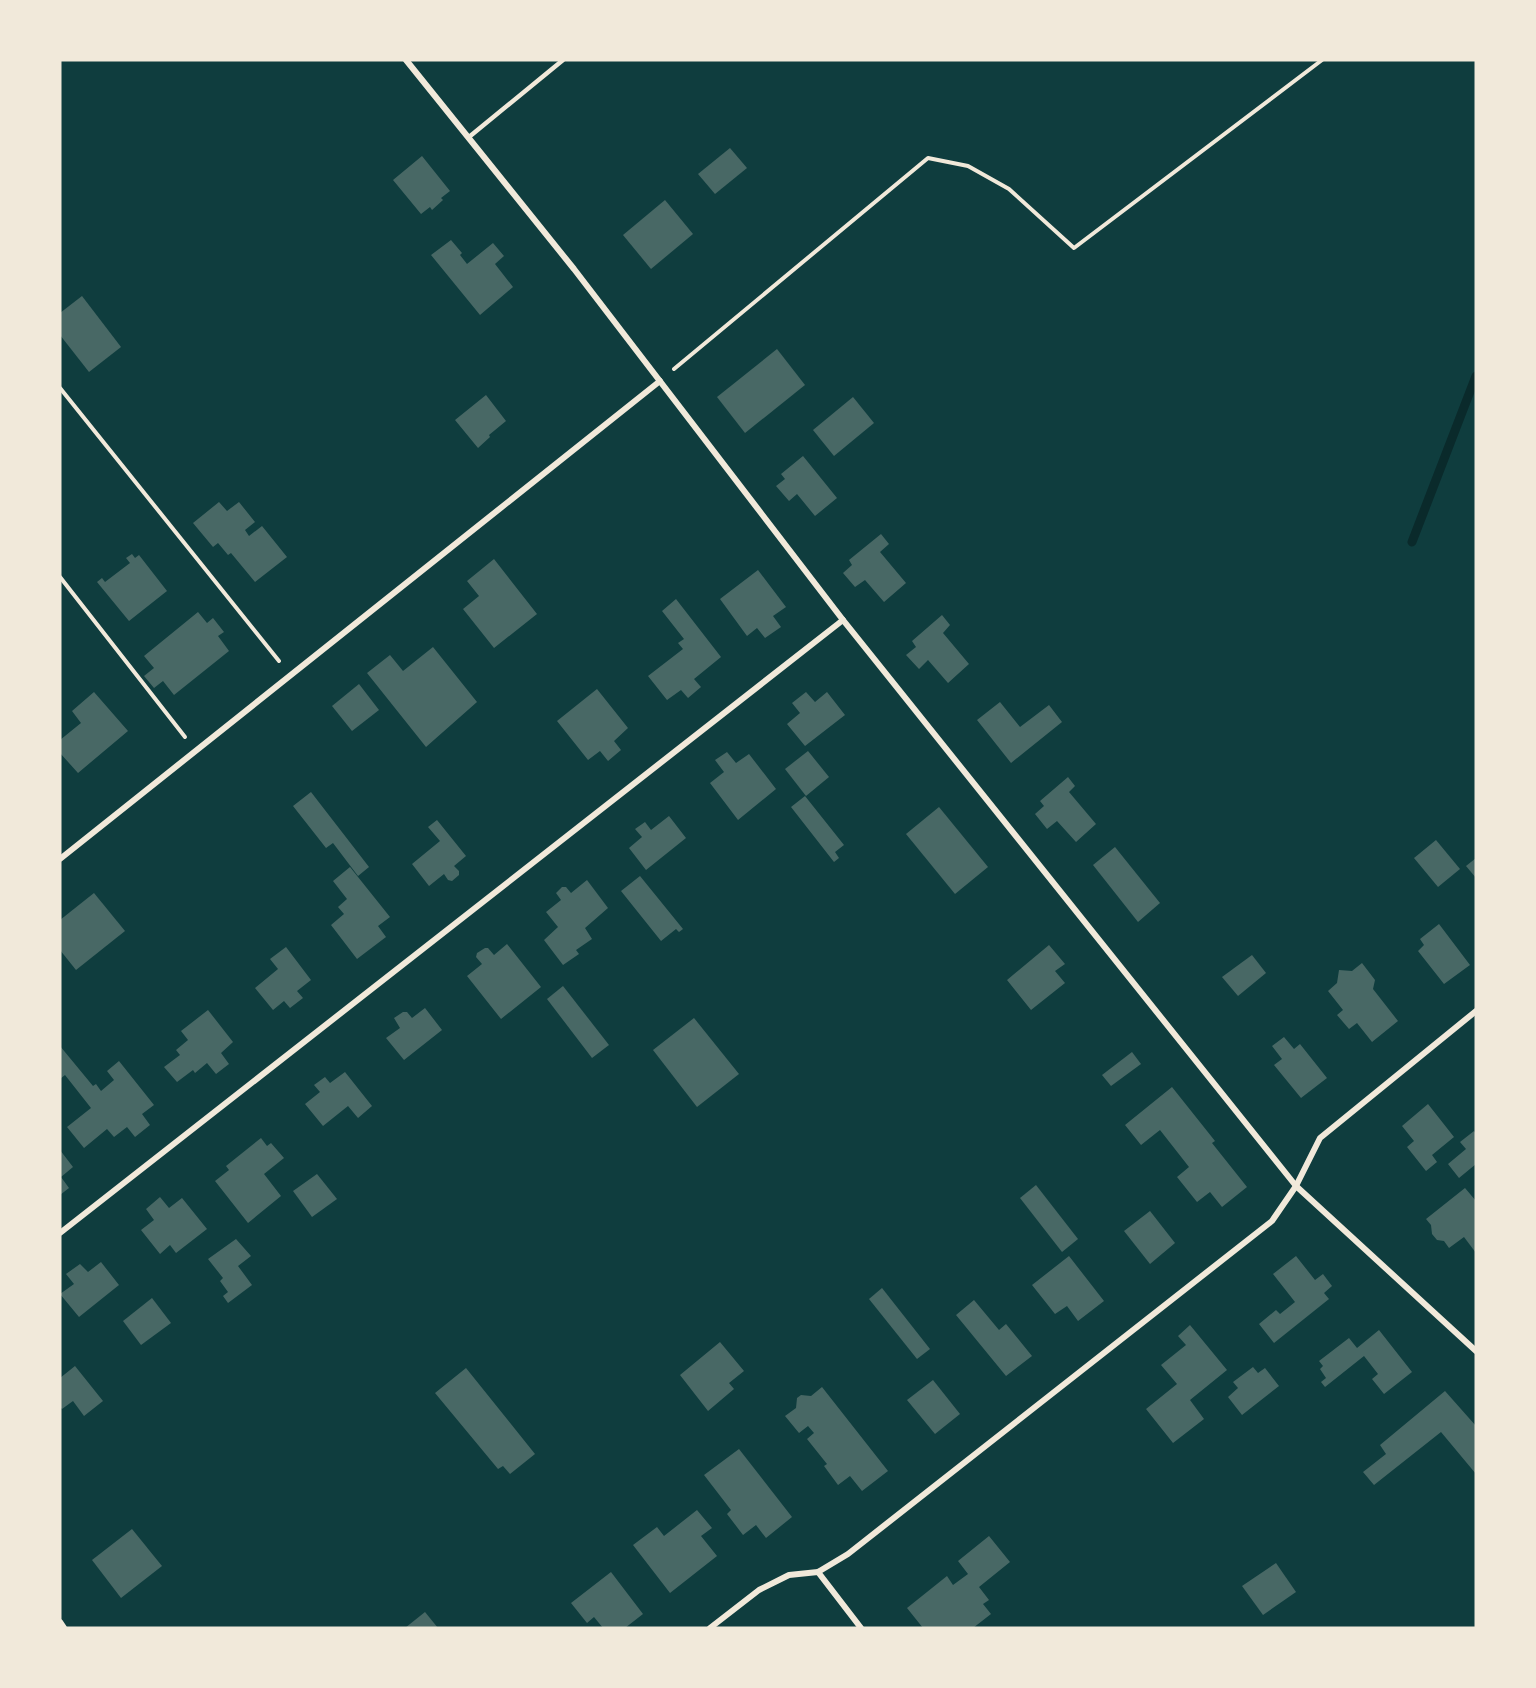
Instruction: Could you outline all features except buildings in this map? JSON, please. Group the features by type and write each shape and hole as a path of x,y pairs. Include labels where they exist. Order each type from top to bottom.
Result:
{"street":[{"path":"406,60 660,381 843,620 1296,1186 1476,1351"},
{"path":"60,859 660,381"},
{"path":"60,1233 843,620"},
{"path":"710,1628 759,1590 789,1575 818,1572 848,1554 1272,1221 1296,1186 1320,1138 1476,1011"},
{"path":"818,1572 861,1628"},
{"path":"60,1622 64,1628"}],"lane":[{"path":"469,137 563,60"}],"path":[{"path":"660,381 928,158 968,166 1009,189 1074,248 1322,60"},
{"path":"60,388 290,675"},
{"path":"60,577 196,751"}],"waterway":[{"path":"1412,542 1476,376"}]}
